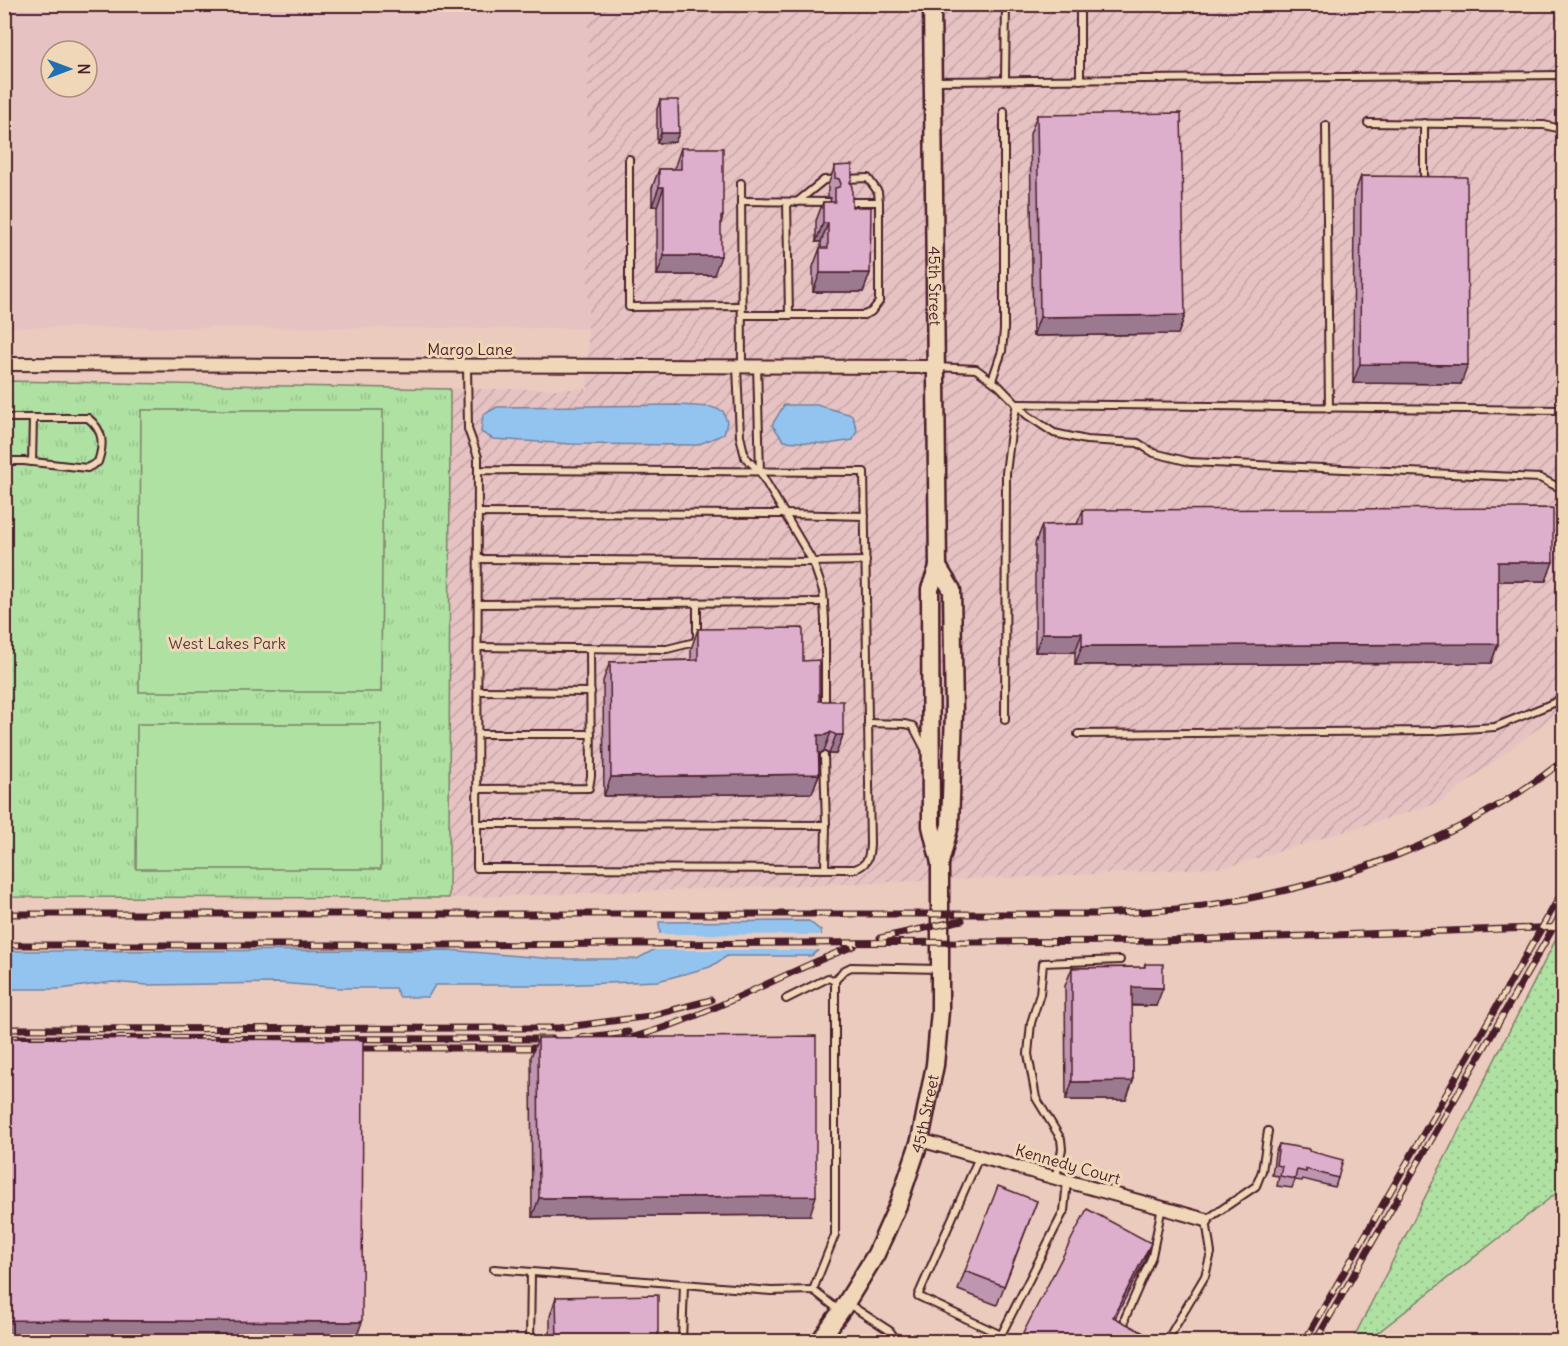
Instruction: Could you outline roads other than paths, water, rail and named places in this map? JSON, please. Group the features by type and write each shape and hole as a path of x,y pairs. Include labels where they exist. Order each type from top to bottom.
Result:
{"main road":[{"name":"45th Street","path":"932,4 938,567 930,588 931,826 940,863"},
{"name":"45th Street","path":"819,1341 844,1307 876,1254 898,1204 920,1140 935,1065 940,1011 940,863 950,825 954,713 952,590 938,567"}],"street":[{"name":"Margo Lane","path":"4,364 936,367"},
{"name":"Kennedy Court","path":"920,1140 1206,1220"}],"lane":[{"path":"1005,80 1006,4"},
{"path":"1080,4 1080,80"},
{"path":"933,81 1563,75"},
{"path":"992,380 1002,351 1004,330 1004,111"},
{"path":"1368,123 1544,125 1557,128 1563,135"},
{"path":"1424,123 1424,186"},
{"path":"1326,125 1329,409"},
{"path":"629,159 629,307 742,306"},
{"path":"742,315 864,315 876,307 879,302 879,202 878,192 868,178 824,180 797,201"},
{"path":"741,183 740,436 745,457 760,472 813,562 824,591 825,711"},
{"path":"741,201 829,202"},
{"path":"787,201 789,315"},
{"path":"848,202 879,202"},
{"path":"467,365 468,429 478,457 477,868 855,869 864,866 869,858 864,472 478,470"},
{"path":"758,366 760,472"},
{"path":"936,367 976,369 992,380 1027,415 1054,433 1086,440 1138,443 1154,453 1190,462 1540,477 1563,490"},
{"path":"1017,404 1563,410"},
{"path":"1005,720 1006,473 1017,404"},
{"path":"4,418 88,418 98,426 102,437 102,450 98,462 87,468 4,460"},
{"path":"32,462 33,418"},
{"path":"478,513 865,516"},
{"path":"478,559 866,561"},
{"path":"478,604 824,602"},
{"path":"478,647 667,650 695,642 697,603"},
{"path":"478,789 589,788 591,776 590,648"},
{"path":"478,691 591,692"},
{"path":"1078,734 1433,731 1495,727 1556,702 1563,693"},
{"path":"868,723 914,726 931,765"},
{"path":"478,734 591,734"},
{"path":"824,756 825,869"},
{"path":"478,824 826,825"},
{"path":"979,1156 918,1296 1001,1335 1064,1211 1061,1139 1036,1098 1028,1054 1031,1023 1040,994 1044,963 1120,960"},
{"path":"813,1290 835,1234 835,981 843,971 851,967 939,969"},
{"path":"786,999 828,978 835,981"},
{"path":"1166,1341 1205,1276 1211,1253 1206,1220 1256,1186 1262,1171 1268,1131"},
{"path":"1132,1337 1123,1329 1125,1318 1152,1256 1162,1207"},
{"path":"494,1269 771,1291 813,1290 890,1330 898,1341"},
{"path":"530,1341 531,1272"},
{"path":"682,1341 684,1284"}],"water":[{"path":"678,405 711,407 723,411 727,422 724,434 697,445 571,444 493,439 481,432 483,415 497,407"},
{"path":"784,405 817,405 852,415 857,430 853,440 828,444 784,441 772,425"},
{"path":"809,921 821,931 823,947 811,956 727,956 710,967 658,981 556,985 435,985 428,997 400,997 395,988 342,988 279,983 147,985 113,982 60,989 5,989 4,951 448,950 555,959 637,959 661,946 659,922"}],"railway":[{"path":"4,914 1096,914 1182,909 1257,897 1304,886 1396,855 1484,814 1564,760"},
{"path":"1304,1342 1564,889"},
{"path":"1315,1342 1564,909"},
{"path":"880,938 962,920"},
{"path":"4,945 1160,941 1564,927"},
{"path":"618,1041 648,1033 708,1011 854,946"},
{"path":"4,1029 559,1028 650,1016 711,1000"},
{"path":"580,1038 628,1032"},
{"path":"4,1038 553,1039"},
{"path":"348,1048 549,1048"}],"park label":[{"name":"West Lakes Park","path":"227,643"}]}
